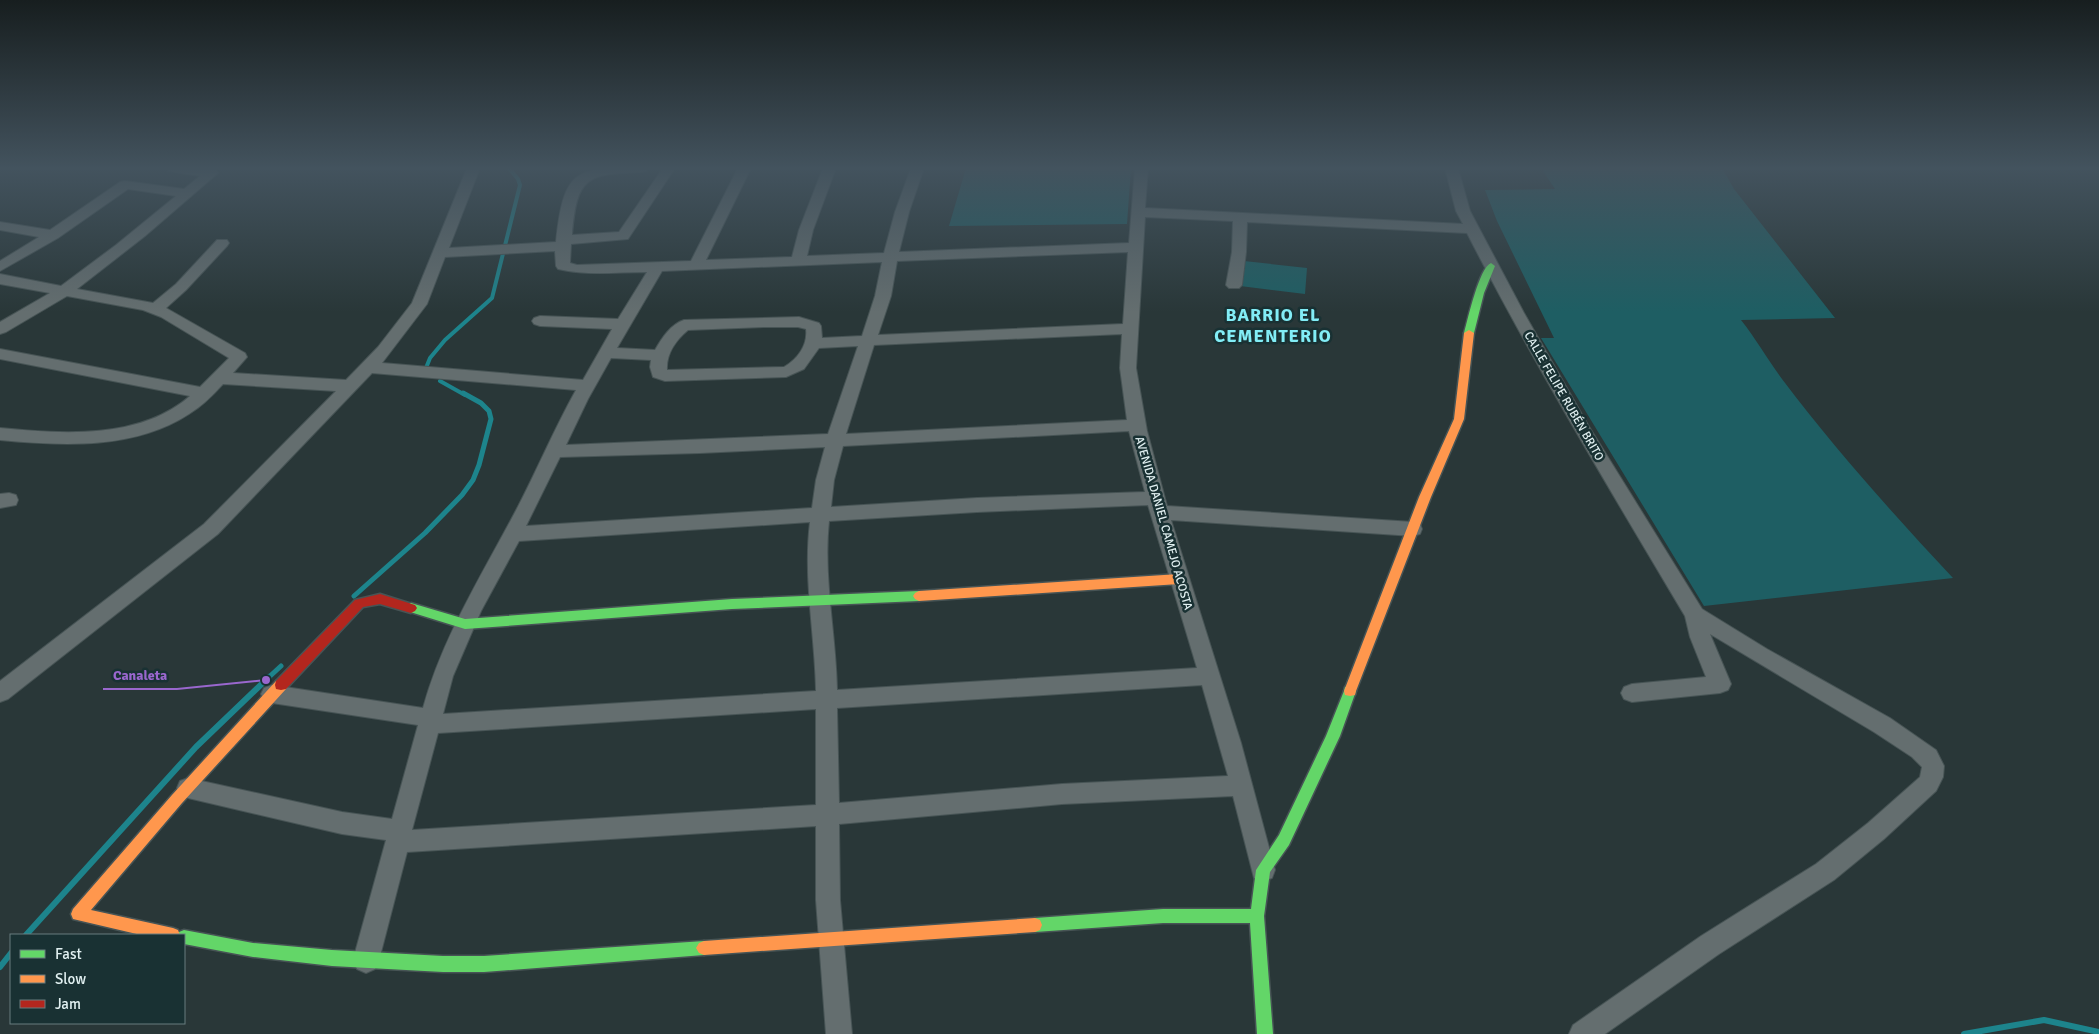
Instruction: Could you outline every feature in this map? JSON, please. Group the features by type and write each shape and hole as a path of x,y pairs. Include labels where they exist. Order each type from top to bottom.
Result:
{"street":[{"path":"0,267 80,216"},
{"path":"0,329 65,290 127,244 160,216"},
{"path":"0,693 211,529 384,351 419,304 454,216"},
{"path":"567,216 562,264 566,267 696,266 1137,247"},
{"path":"440,253 564,243 622,236 636,216"},
{"path":"696,266 720,216"},
{"path":"798,262 811,216"},
{"path":"839,1034 828,900 826,666 817,545 825,480 835,440 883,296 901,216"},
{"name":"AVENIDA DANIEL CAMEJO ACOSTA","path":"1139,216 1128,368 1136,425 1179,579 1252,818 1262,870"},
{"path":"1225,216 1472,229"},
{"name":"CALLE FELIPE RUBÉN BRITO","path":"1465,216 1580,426 1695,615"},
{"path":"1234,285 1239,252 1240,217"},
{"path":"0,226 53,235"},
{"path":"156,310 174,294 222,243"},
{"path":"1265,1034 1257,916 1262,870 1284,840 1332,736 1413,529 1460,419 1470,325 1491,266"},
{"path":"366,960 442,676 465,624 588,386 657,267"},
{"path":"0,280 147,306 167,314 239,357 186,409 160,423 111,434 82,437 0,434"},
{"path":"540,321 623,324"},
{"path":"691,323 807,323 813,326 814,331 812,343 803,363 786,372 665,376 659,373 657,368 661,355 678,329 691,323"},
{"path":"812,343 1132,329"},
{"path":"606,353 661,355"},
{"path":"0,354 203,393"},
{"path":"368,367 588,386"},
{"path":"218,378 349,386"},
{"path":"555,451 700,447 1136,425"},
{"path":"512,534 977,505 1158,505 1413,529"},
{"path":"168,934 78,914 272,694 359,603 368,600 380,600 465,624 594,613 1179,579"},
{"path":"1632,693 1720,684 1700,637 1695,615"},
{"path":"1582,1034 1710,945 1825,872 1876,831 1928,784 1932,777 1933,766 1920,750 1882,725 1760,655 1695,615"},
{"path":"272,694 429,721 826,700 1210,676"},
{"path":"188,788 399,836 828,814 1062,794 1242,785"},
{"path":"185,937 253,950 366,960 484,964 1163,916 1257,916"}],"shaded area":[{"path":"952,216 1128,216 1127,224 949,226"},
{"path":"1495,216 1755,216 1835,318 1741,320 1782,379 1823,431 1953,578 1704,606 1541,338 1554,338"},
{"path":"1244,261 1307,268 1305,294 1240,286"}],"waterway":[{"path":"426,368 430,358 445,340 492,298 512,216"},
{"path":"440,381 465,395"},
{"path":"354,596 425,533 462,495 473,480 479,465 491,419 489,411 481,403 463,393"},
{"path":"268,678 281,666"},
{"path":"27,934 196,747 269,677"},
{"path":"0,967 10,954"},
{"path":"1964,1034 2044,1020 2099,1032"}],"traffic: fast":[{"path":"1469,333 1479,293 1491,266"},
{"path":"411,608 465,624 732,604 919,596"},
{"path":"1265,1034 1257,916 1263,870 1284,840 1333,736 1350,691"},
{"path":"1035,925 1163,916 1257,916"},
{"path":"185,937 253,950 332,958 443,964 484,964 704,948"}],"traffic: slow":[{"path":"1350,691 1425,497 1459,419 1469,333"},
{"path":"919,596 1179,579"},
{"path":"168,934 78,914 177,799 281,685"},
{"path":"704,948 1035,925"}],"traffic: jam":[{"path":"281,685 359,603 380,599 411,608"}],"place":[{"name":"Canaleta","path":"266,680"}],"district":[{"name":"BARRIO EL CEMENTERIO","path":"1273,325"}]}
